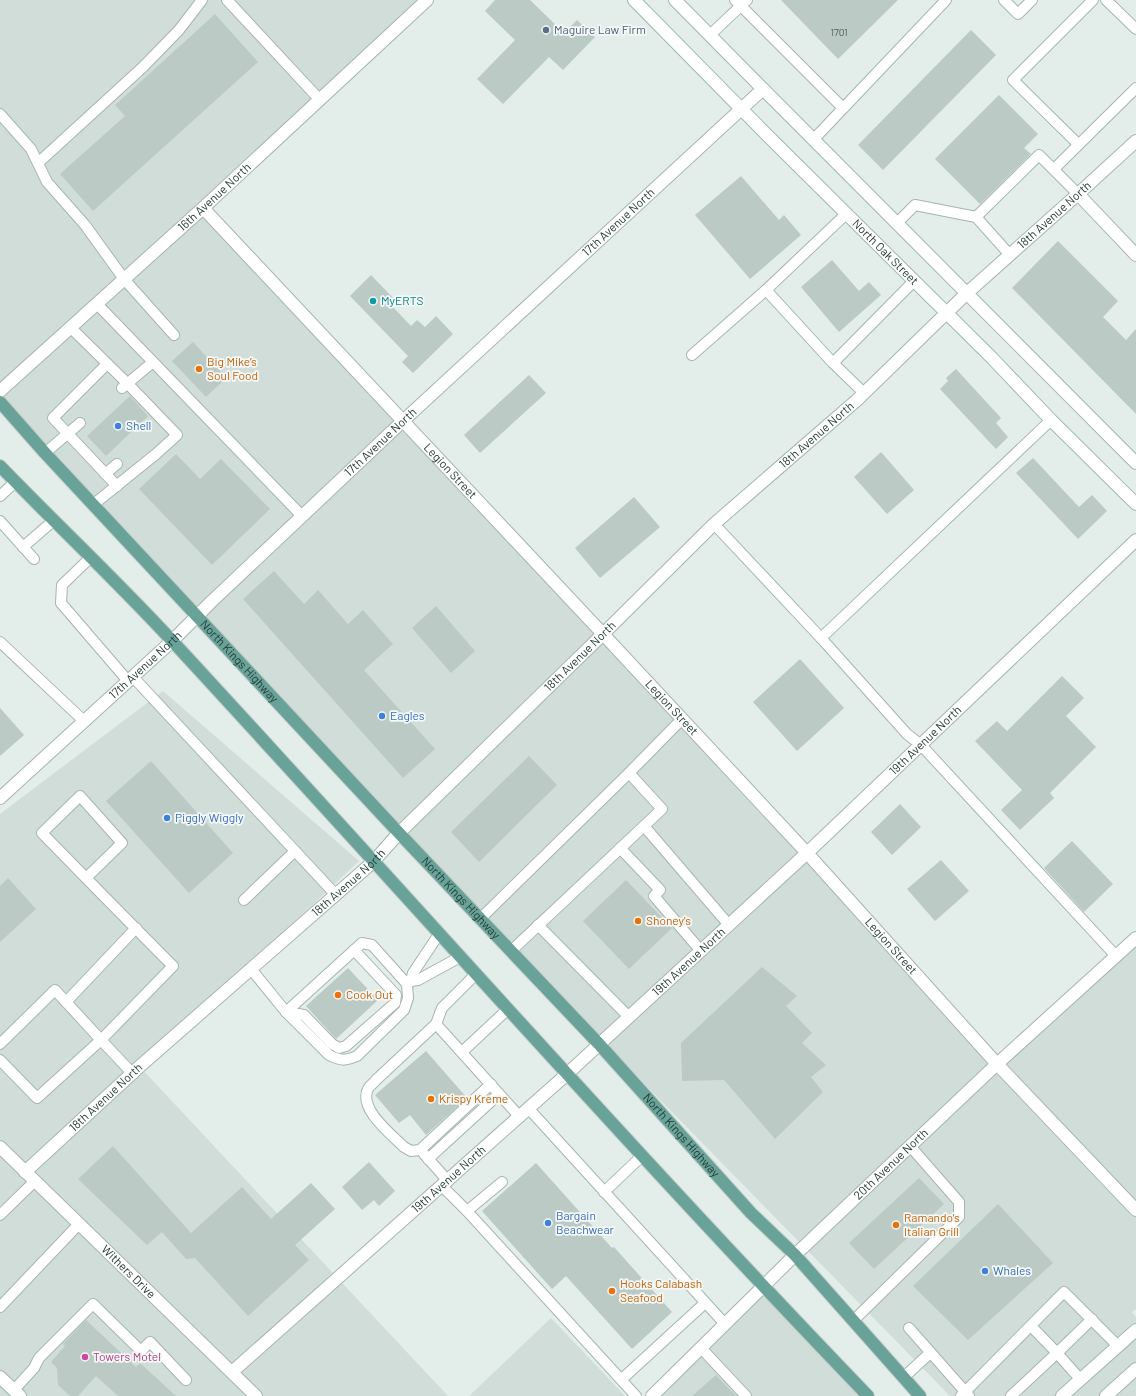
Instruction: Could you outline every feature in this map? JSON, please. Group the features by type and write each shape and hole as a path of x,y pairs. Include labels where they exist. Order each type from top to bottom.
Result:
{"main road":[{"name":"North Kings Highway","path":"0,402 45,453 399,833 599,1044 751,1213 795,1255 920,1396"},
{"path":"0,466 172,641 642,1156 763,1287 868,1396"}],"street":[{"name":"16th Avenue North","path":"0,391 320,100 427,0"},
{"name":"North Oak Street","path":"634,0 1136,504"},
{"path":"675,0 1136,463"},
{"name":"17th Avenue North","path":"0,798 172,641 404,420 763,90"},
{"name":"18th Avenue North","path":"25,1172 133,1074 373,862 399,833 714,524 864,393 967,293 1136,141"},
{"path":"1078,194 1136,255"},
{"name":"Legion Street","path":"202,208 404,420 807,853 997,1064 1136,1210"},
{"name":"19th Avenue North","path":"232,1372 524,1113 729,925 807,853 1136,540"},
{"name":"20th Avenue North","path":"652,1396 795,1255 910,1146 997,1064 1136,938"},
{"name":"Withers Drive","path":"0,1147 256,1396"},
{"path":"1062,1396 1136,1330"},
{"path":"1106,1396 1136,1370"},
{"path":"0,1377 17,1393"}],"lane":[{"path":"38,163 143,67 179,30 202,0"},
{"path":"227,0 320,100"},
{"path":"813,140 946,0"},
{"path":"1004,0 1018,14 1032,0"},
{"path":"1078,144 1013,80 1093,0"},
{"path":"1106,0 1136,29"},
{"path":"710,35 741,2 843,108"},
{"path":"1054,169 1136,88"},
{"path":"0,114 31,149 47,182 85,225 124,279 174,335"},
{"path":"976,217 1039,155 1078,194"},
{"path":"897,223 915,205 976,217 1010,255"},
{"path":"692,355 766,290 846,214"},
{"path":"833,363 914,281"},
{"path":"766,290 833,363 864,393"},
{"path":"97,304 302,516"},
{"path":"70,327 107,364 162,426 177,436 94,504"},
{"path":"125,386 153,362"},
{"path":"107,364 53,418 117,486"},
{"path":"821,638 1051,420"},
{"path":"45,453 80,423"},
{"path":"105,474 117,464"},
{"path":"0,496 16,482"},
{"path":"0,521 34,559"},
{"path":"23,547 53,521"},
{"path":"714,524 821,638 907,734 921,744 1116,956"},
{"path":"90,558 62,585 61,604 336,895"},
{"path":"0,642 84,722"},
{"path":"480,919 682,719"},
{"path":"511,951 662,808 629,773"},
{"path":"0,1060 37,1098 101,1040 173,966 42,834 80,796 122,843 86,878"},
{"path":"644,826 729,925"},
{"path":"620,848 660,890 654,896 701,950"},
{"path":"244,900 295,851"},
{"path":"538,925 629,1017"},
{"path":"66,1002 136,928"},
{"path":"251,969 286,1012 329,1055 338,1059 348,1060 357,1056 404,1010 408,998 409,982 413,973 439,934"},
{"path":"286,1012 362,943 372,945 409,982"},
{"path":"286,1012 304,1015 332,1044 339,1048 346,1046 395,1003 396,995 354,950"},
{"path":"409,982 418,980 460,957"},
{"path":"476,974 442,1008 436,1024 368,1089 366,1101 370,1112 404,1148 411,1151 420,1150 491,1084"},
{"path":"0,1044 55,990 133,1074"},
{"path":"462,1052 508,1009"},
{"path":"436,1024 499,1094 524,1113 604,1192 725,1324"},
{"path":"428,1159 499,1094"},
{"path":"854,1320 959,1217 959,1202 910,1146"},
{"path":"420,1150 467,1211 636,1396"},
{"path":"604,1192 642,1156"},
{"path":"0,1215 35,1181"},
{"path":"467,1211 502,1182"},
{"path":"0,1307 79,1224"},
{"path":"909,1328 965,1395 1064,1292 1118,1346"},
{"path":"622,1379 705,1303"},
{"path":"17,1393 39,1358 93,1304 141,1351 150,1342 186,1380"},
{"path":"1011,1396 1092,1319"},
{"path":"1031,1326 1080,1379"},
{"path":"701,1348 746,1396"},
{"path":"903,1378 930,1353"}],"shaded area":[{"path":"0,0 428,0 203,208 997,1064 1136,936 1136,1309 1132,1312 1136,1317 1136,1396 950,1396 399,833 0,402"},
{"path":"163,691 359,861 140,1067 448,1396 0,1396 0,814"},
{"path":"763,1287 868,1396 652,1396"},
{"path":"551,1318 625,1396 469,1396"}],"building":[{"path":"495,0 530,0 564,33 577,20 595,37 563,70 549,57 503,104 477,79 515,40 485,11"},
{"path":"781,0 898,0 838,59"},
{"path":"215,14 258,62 93,211 60,174 125,116 115,105"},
{"path":"971,30 996,55 883,170 858,145"},
{"path":"999,95 1038,134 1024,148 1031,154 980,204 935,159"},
{"path":"741,176 779,220 784,215 801,235 750,279 695,215"},
{"path":"1058,241 1118,301 1103,317 1126,340 1136,329 1136,414 1012,288"},
{"path":"832,260 859,291 869,282 881,295 839,332 801,287"},
{"path":"371,275 394,299 389,303 411,326 417,320 425,327 436,316 453,334 413,373 402,362 408,356 350,296"},
{"name":"Big Mike’s Soul Food","path":"193,342 226,378 206,397 172,361"},
{"path":"956,369 1001,418 996,423 1008,437 996,449 940,389 948,381 946,378"},
{"path":"529,375 546,393 480,453 464,435"},
{"name":"Shell","path":"130,396 148,416 106,456 87,436"},
{"path":"881,452 914,490 887,514 854,477"},
{"path":"176,454 200,479 221,459 270,509 212,565 139,489"},
{"path":"1033,458 1079,507 1092,495 1107,511 1078,539 1016,473"},
{"path":"634,497 660,527 600,578 575,548"},
{"path":"274,571 304,604 318,590 348,624 363,610 393,644 364,670 435,749 403,778 243,599"},
{"path":"436,606 475,651 451,673 412,628"},
{"path":"800,659 844,708 797,751 753,702"},
{"path":"1062,676 1084,698 1066,716 1096,747 1050,793 1054,798 1020,830 1001,810 1022,790 975,741 997,721 1007,731"},
{"path":"0,708 24,735 0,756"},
{"path":"529,756 557,785 479,862 451,832"},
{"path":"151,761 233,853 189,893 106,801"},
{"path":"900,804 921,827 892,855 871,832"},
{"path":"1072,841 1113,884 1084,912 1044,868"},
{"path":"941,860 969,891 935,921 907,889"},
{"path":"8,878 36,909 0,942 0,886"},
{"path":"626,880 672,928 629,969 583,921"},
{"path":"762,967 797,996 786,1006 812,1033 802,1043 826,1065 811,1077 823,1092 775,1139 724,1080 682,1081 681,1043"},
{"path":"348,968 378,1000 336,1039 306,1006"},
{"path":"426,1051 467,1098 426,1135 410,1115 399,1123 375,1095"},
{"path":"113,1146 191,1233 242,1187 271,1219 311,1183 335,1209 295,1245 309,1260 248,1316 195,1258 186,1259 162,1232 147,1245 78,1179"},
{"path":"369,1162 395,1191 379,1206 374,1200 362,1210 342,1187"},
{"path":"536,1163 672,1312 632,1349 566,1276 552,1289 482,1211"},
{"path":"919,1178 944,1204 874,1269 849,1243"},
{"path":"998,1204 1053,1263 968,1340 913,1286"},
{"path":"86,1320 136,1367 140,1363 176,1396 118,1396 96,1376 78,1396 70,1396 58,1385 57,1368 51,1362 65,1346 63,1344"},
{"path":"716,1375 736,1396 692,1396"}],"place":[{"name":"Maguire Law Firm","path":"546,30"},
{"name":"MyERTS","path":"373,301"},
{"name":"Big Mike’s Soul Food","path":"199,369"},
{"name":"Shell","path":"118,426"},
{"name":"Eagles","path":"382,716"},
{"name":"Piggly Wiggly","path":"167,818"},
{"name":"Shoney's","path":"638,921"},
{"name":"Cook Out","path":"338,995"},
{"name":"Krispy Kreme","path":"431,1099"},
{"name":"Bargain Beachwear","path":"548,1223"},
{"name":"Ramando's Italian Grill","path":"896,1225"},
{"name":"Whales","path":"985,1271"},
{"name":"Hooks Calabash Seafood","path":"612,1291"},
{"name":"Towers Motel","path":"85,1357"}]}
